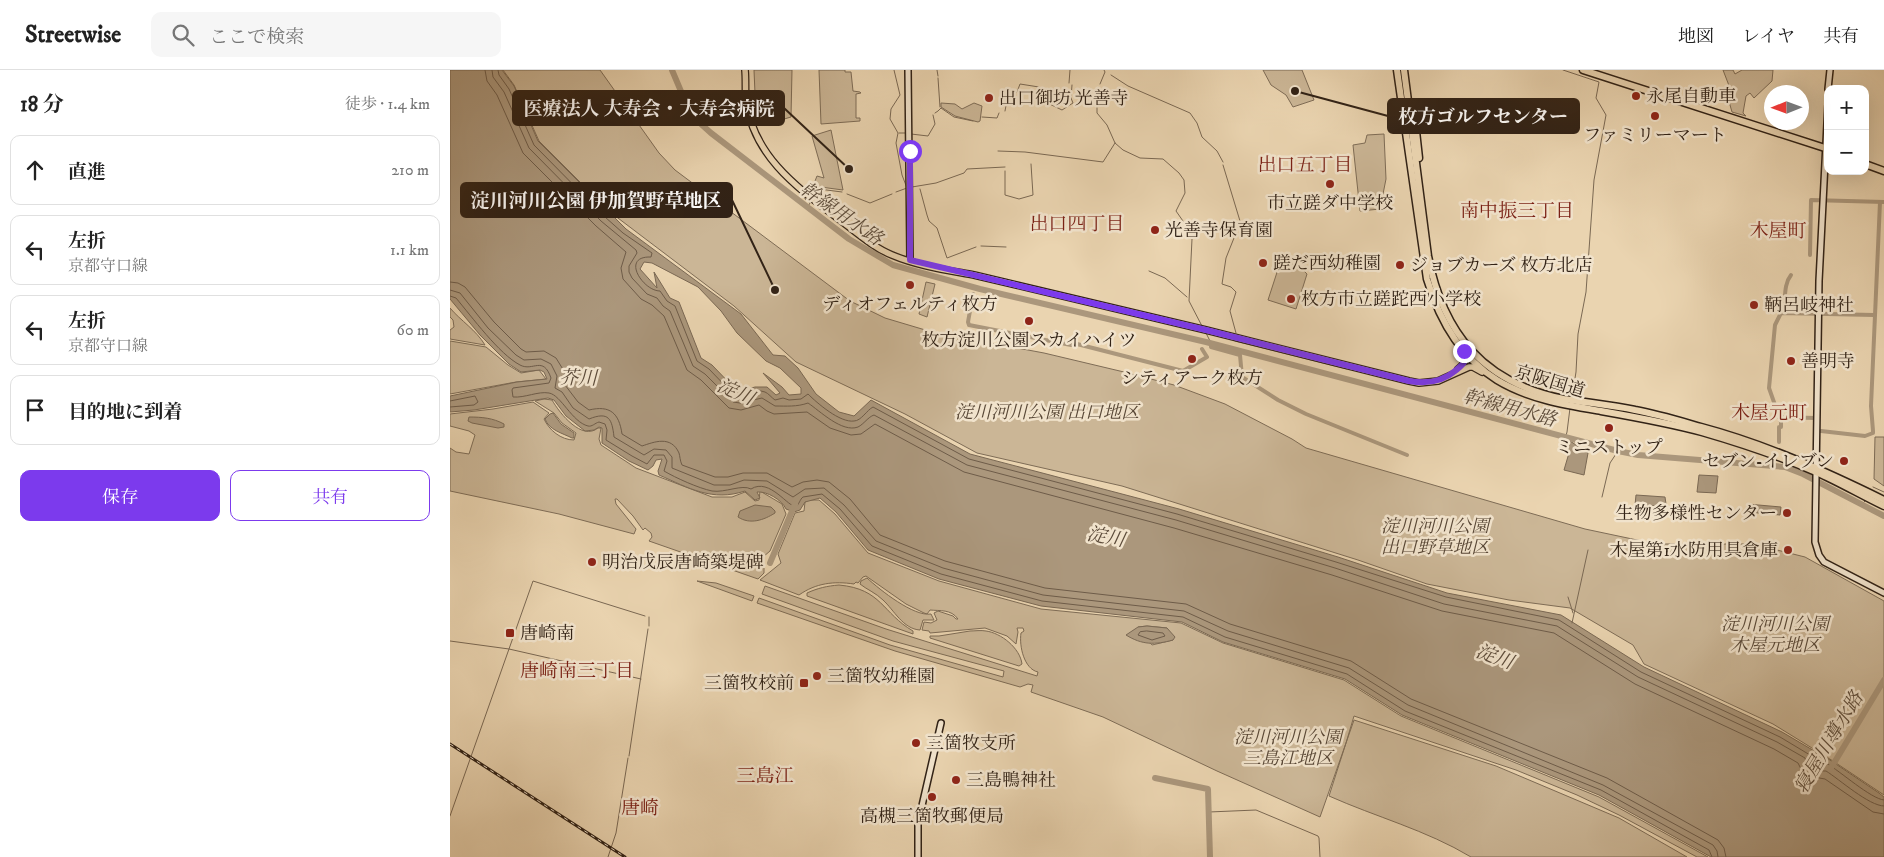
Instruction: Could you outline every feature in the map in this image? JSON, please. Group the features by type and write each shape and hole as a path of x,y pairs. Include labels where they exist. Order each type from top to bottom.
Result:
{"highway":[{"name":"京阪国道","path":"1396,70 1427,279 1433,300 1445,324 1464,351 1497,379 1525,393 1586,405 1700,432 1754,448 1884,500"},
{"name":"京阪国道","path":"1404,70 1432,276 1441,305 1451,324 1466,345 1483,362 1509,380 1563,401"},
{"path":"1408,70 1418,142 1422,186 1421,204"},
{"path":"1583,70 1824,148"},
{"path":"1869,165 1884,171"},
{"name":"京阪国道","path":"1816,473 1884,506"}],"main road":[{"path":"745,70 746,100 750,119 763,149 775,166 810,197 870,242 893,255 1409,381 1428,382 1451,376 1464,368 1473,367 1492,379 1497,379"},
{"path":"908,70 910,260"},
{"path":"1828,85 1830,70"},
{"path":"1826,175 1818,313 1815,542 1819,555 1829,565 1884,593"},
{"path":"1451,376 1463,366 1466,360 1464,351"},
{"path":"918,857 918,823 941,723"}],"green space":[{"path":"503,70 600,70 659,153 675,170 850,301 885,318 932,332 1044,353 1174,385 1225,404 1306,448 1585,529 1656,544 1753,544 1805,557 1884,601 1884,795 1773,724 1644,664 1633,645 1570,608 1509,600 1427,584 1358,560 1122,486 977,453 905,414 796,362 734,306 610,212 539,141 514,85"},
{"path":"754,70 792,70 791,117 767,124 768,121 761,121 756,117"},
{"path":"819,70 845,70 845,72 851,72 853,91 861,93 856,94 856,118 860,118 860,121 821,124"},
{"path":"1263,70 1302,70 1314,100 1293,107 1286,95 1271,85"},
{"path":"1723,70 1733,70 1735,74 1742,70 1773,70 1772,81 1768,85 1764,85 1764,89 1754,98 1750,93 1746,96 1743,113 1746,116 1732,112 1728,98 1733,96"},
{"path":"694,91 714,91 716,98 715,100 695,104 689,94"},
{"path":"941,103 955,104 962,109 974,103 982,106 980,121 955,116 941,107"},
{"path":"831,130 843,190 813,186 817,176 824,178 812,136"},
{"path":"1384,134 1386,179 1380,209 1360,211 1353,145 1365,143 1367,135"},
{"path":"1281,260 1300,267 1307,274 1296,309 1268,300"},
{"path":"926,282 935,284 927,317 919,314"},
{"path":"450,308 485,345 450,339 450,330 454,327 453,320 450,317"},
{"path":"450,341 486,347 521,373 539,370 546,379 516,382 450,394"},
{"path":"552,400 560,412 579,429 592,431 601,428 599,439 601,445 636,468 712,497 732,497 745,492 755,501 759,500 760,491 782,504 786,514 770,551 763,557 763,560 760,559 758,564 764,568 764,573 758,579 649,541 652,537 651,533 645,528 643,530 617,499 615,499 616,504 636,529 634,534 559,514 450,491 450,448 456,452 469,454 475,435 469,431 450,426 450,414 533,402 549,413 544,419 552,430 560,436 574,440 576,433 562,423 554,413 535,401"},
{"path":"1875,437 1884,437 1884,486 1874,479"},
{"name":"淀川河川公園 三島江地区","path":"808,500 819,500 835,514 868,553 939,581 1041,609 1181,623 1223,643 1344,680 1401,716 1599,797 1708,857 1697,857 1619,815 1577,795 1516,770 1354,716 1320,817 1103,717 1031,692 1033,685 1028,684 1020,687 895,651 757,603 759,598 890,645 1003,677 1004,671 893,641 762,594 765,586 886,629 1037,676 1038,672 1033,670 1026,662 1022,650 1021,633 1024,631 1023,628 1017,628 1016,644 1007,636 985,628 930,633 929,631 922,630 924,622 931,623 937,620 934,613 938,611 958,619 945,611 930,610 927,614 924,613 906,604 866,576 858,583 819,585 799,595 760,580 781,563 778,554 795,513 804,511 805,502","holes":["1138,627 1167,628 1173,640 1152,645"]},
{"path":"867,578 898,602 924,614 931,614 934,620 923,620 920,630 904,623 887,604 860,584 861,581"},
{"path":"697,581 716,583 754,596 752,601"},
{"path":"839,585 864,591 913,631 913,634 807,596 807,593 815,590"},
{"path":"970,631 992,632 1003,638 1018,652 1022,664 1019,666 930,638 930,636"},
{"path":"1354,720 1496,766 1619,818 1687,857 1471,857 1419,831 1329,796"}],"water":[{"path":"450,70 502,70 514,86 538,141 626,229 741,314 773,355 785,356 798,368 816,394 839,412 854,416 871,400 970,454 1179,509 1338,557 1447,593 1561,615 1644,667 1782,732 1816,752 1817,759 1823,761 1818,754 1824,756 1879,793 1884,797 1884,857 1711,857 1599,795 1402,715 1345,679 1223,642 1182,622 1041,606 939,579 868,550 836,512 820,498 805,502 800,510 794,512 786,509 778,499 761,492 757,492 760,498 755,500 745,491 722,495 691,489 659,475 658,471 662,459 656,460 648,470 629,461 602,443 602,428 599,427 594,430 585,431 566,416 554,400 548,398 450,412 450,396 517,382 547,379 544,372 540,370 521,372 509,364 480,335 450,299","holes":["644,262 652,263 698,287 721,311 737,333 766,361 780,368 801,388 801,394 789,395 782,387 763,373 780,393 776,395 767,387 755,387 738,392 712,365 701,358 679,302 670,298 654,272 657,288 640,269"]},
{"path":"553,413 561,424 574,433 574,438 560,433 547,423 545,419"},
{"path":"469,417 492,419 504,424 504,427 498,428 472,423 468,421"},
{"path":"1561,438 1570,441 1588,453 1584,475 1564,470 1569,453 1562,447"},
{"path":"1699,475 1718,476 1716,493 1697,492"},
{"path":"1636,495 1665,497 1666,504 1663,506 1635,505"},
{"path":"1747,504 1781,507 1780,515 1748,512 1746,511"},
{"path":"755,505 771,507 775,513 757,521 747,521 738,517 740,511"},
{"path":"1138,627 1167,628 1175,637 1173,640 1166,642 1149,643 1138,641 1126,635"}],"waterway":[{"name":"幹線用水路","path":"672,70 691,115 711,133 849,239 893,265 980,289 1206,342 1618,451 1638,455 1785,467 1803,474 1884,516"},
{"path":"894,70 900,95 891,109 890,119 898,133 896,143 902,175 907,188 896,192"},
{"path":"937,70 938,76"},
{"path":"1069,83 1070,70"},
{"path":"1100,84 1105,72 1104,70"},
{"path":"1563,70 1599,82 1596,98 1606,115 1594,180 1586,292 1578,334 1576,372 1572,397"},
{"path":"1111,75 1128,86 1190,113 1197,123 1202,137 1217,151 1223,162"},
{"path":"938,78 940,107"},
{"path":"1005,111 1009,90 1017,92 1020,84 1039,87 1035,97 1062,110 1073,103 1071,98 1072,85"},
{"path":"1097,105 1097,113 1107,125 1115,143 1123,150 1140,158 1163,159 1184,180 1185,193 1176,211 1192,239 1189,301 1203,328"},
{"path":"935,113 941,108 954,117 973,121"},
{"path":"982,117 997,118 999,113"},
{"path":"911,134 928,136 935,124 933,115"},
{"path":"899,133 907,133"},
{"path":"998,151 1025,152 1103,162 1115,143"},
{"path":"1005,171 1005,195 1019,199 1033,195 1031,164"},
{"path":"1223,165 1240,221"},
{"path":"912,187 936,183 964,173 967,169 1005,167"},
{"path":"811,188 842,192"},
{"path":"920,189 929,221 937,228 947,258 976,247"},
{"path":"847,194 870,203 892,194"},
{"path":"805,197 810,203 807,208"},
{"path":"1810,255 1811,200 1884,202"},
{"path":"1821,431 1865,436 1873,433 1871,406 1880,202"},
{"path":"1236,333 1230,311 1236,292 1231,287 1222,284 1226,258 1240,223"},
{"path":"1243,224 1252,231"},
{"path":"981,246 1006,247"},
{"path":"1149,271 1165,278 1187,297"},
{"path":"1783,313 1786,288 1791,275"},
{"path":"973,294 969,325 1071,345 1077,344 1183,371 1207,357 1202,349"},
{"path":"1779,442 1781,422 1769,388 1775,325 1781,313 1874,315"},
{"path":"1206,333 1211,343"},
{"path":"1235,341 1347,369"},
{"path":"1211,343 1211,347 1240,355 1242,377 1278,400 1306,414 1407,455"},
{"path":"1565,439 1570,408"},
{"path":"1779,417 1815,418 1815,423"},
{"path":"1602,497 1610,463 1618,451"},
{"path":"1873,487 1884,492"},
{"name":"幹線用水路","path":"1862,504 1865,501"},
{"path":"770,563 795,504"},
{"path":"1572,623 1588,550"},
{"path":"450,816 533,581 645,616"},
{"path":"1568,597 1573,613"},
{"path":"649,617 649,626"},
{"path":"629,756 648,629"},
{"path":"450,641 509,649 641,679"},
{"name":"寝屋川導水路","path":"1831,768 1884,680"},
{"path":"608,857 616,833 628,758"},
{"path":"1155,778 1208,789 1210,857"},
{"path":"1209,812 1256,810 1318,836 1320,857"}],"railway":[{"path":"450,744 625,857"}],"place":[{"name":"枚方ゴルフセンター","path":"1295,91"},
{"name":"永尾自動車","path":"1636,96"},
{"name":"出口御坊 光善寺","path":"989,98"},
{"name":"ファミリーマート","path":"1655,116"},
{"name":"医療法人 大寿会・大寿会病院","path":"849,169"},
{"name":"市立蹉ダ中学校","path":"1330,184"},
{"name":"光善寺保育園","path":"1155,230"},
{"name":"蹉だ西幼稚園","path":"1263,263"},
{"name":"ジョブカーズ 枚方北店","path":"1400,265"},
{"name":"ディオフェルティ枚方","path":"910,285"},
{"name":"淀川河川公園 伊加賀野草地区","path":"775,290"},
{"name":"枚方市立蹉跎西小学校","path":"1291,299"},
{"name":"鞆呂岐神社","path":"1754,305"},
{"name":"枚方淀川公園スカイハイツ","path":"1029,321"},
{"name":"シティアーク枚方","path":"1192,359"},
{"name":"善明寺","path":"1791,361"},
{"name":"ミニストップ","path":"1609,428"},
{"name":"セブン-イレブン","path":"1844,461"},
{"name":"生物多様性センター","path":"1787,513"},
{"name":"木屋第1水防用具倉庫","path":"1788,550"},
{"name":"明治戊辰唐崎築堤碑","path":"592,562"},
{"name":"唐崎南","path":"510,633"},
{"name":"三箇牧幼稚園","path":"817,676"},
{"name":"三箇牧校前","path":"804,683"},
{"name":"三箇牧支所","path":"916,743"},
{"name":"三島鴨神社","path":"956,780"},
{"name":"高槻三箇牧郵便局","path":"932,797"}],"district":[{"name":"出口五丁目","path":"1305,164"},
{"name":"南中振三丁目","path":"1517,210"},
{"name":"出口四丁目","path":"1077,223"},
{"name":"木屋町","path":"1778,230"},
{"name":"木屋元町","path":"1769,412"},
{"name":"唐崎南三丁目","path":"577,670"},
{"name":"三島江","path":"765,775"},
{"name":"唐崎","path":"640,807"}],"route":[{"path":"910,151 910,260 1419,383 1438,381 1451,376 1463,366 1466,360 1464,351"}],"water label":[{"name":"芥川","path":"578,377"},
{"name":"淀川","path":"736,391"},
{"name":"淀川","path":"1106,536"},
{"name":"淀川","path":"1495,656"}],"park label":[{"name":"淀川河川公園 出口地区","path":"1047,412"},
{"name":"淀川河川公園 出口野草地区","path":"1435,536"},
{"name":"淀川河川公園 木屋元地区","path":"1775,634"}]}
